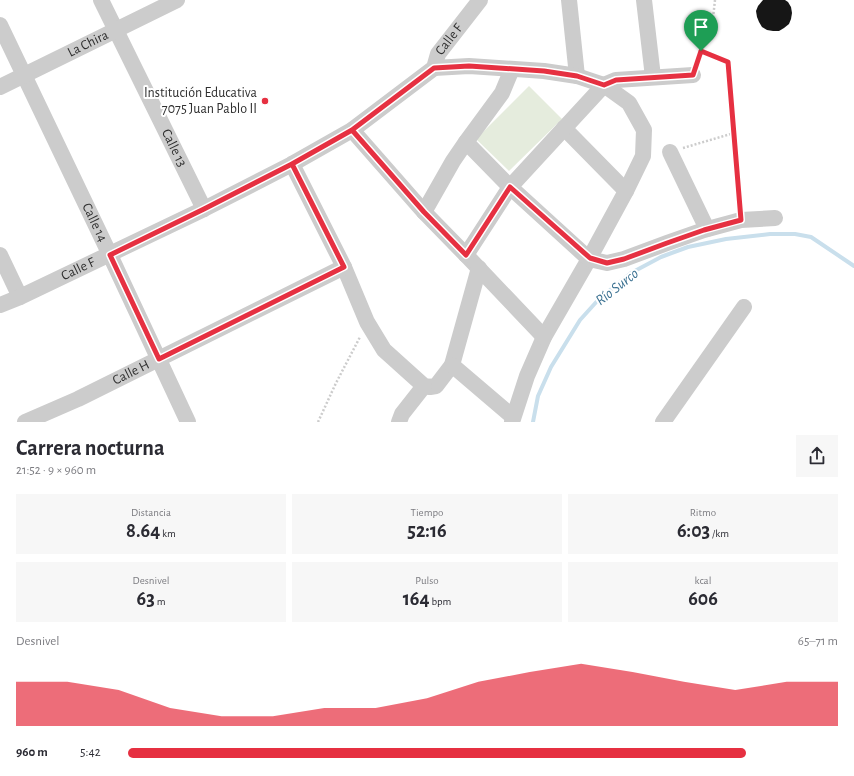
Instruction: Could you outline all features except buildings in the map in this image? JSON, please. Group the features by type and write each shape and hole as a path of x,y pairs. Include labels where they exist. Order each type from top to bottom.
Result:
{"street":[{"name":"Calle 13","path":"101,0 204,209"},
{"name":"La Chira","path":"0,87 177,0"},
{"name":"Calle F","path":"0,305 110,255 204,209 292,164 352,130 434,68 438,54 480,0"},
{"path":"569,0 577,76"},
{"path":"644,0 653,78"},
{"name":"Calle 14","path":"0,25 188,422"},
{"path":"434,68 469,66 544,71 577,76 604,85 629,104 644,130 643,156 590,258 544,337 512,419 452,365"},
{"path":"424,212 453,161 502,93 512,69"},
{"path":"466,255 510,187 604,85 616,80 693,75"},
{"path":"564,128 626,191"},
{"path":"352,130 424,212 544,337"},
{"path":"466,142 510,187 590,258 607,263 624,259 707,229 741,220 775,218"},
{"path":"670,152 707,229"},
{"path":"292,164 344,267 367,322 384,350 424,386 436,386 452,365 479,268"},
{"path":"0,255 20,297"},
{"name":"Calle H","path":"25,422 78,399 344,267"},
{"path":"663,422 744,307"},
{"path":"399,422 402,414 424,386"}],"path":[{"path":"693,75 713,18 715,0"},
{"path":"701,51 728,62 741,220"},
{"path":"670,152 734,133"},
{"path":"318,422 367,322"}],"green space":[{"path":"529,86 562,119 509,171 476,139"}],"waterway":[{"name":"Río Surco","path":"533,422 538,396 551,367 580,320 599,299 631,273 661,257 688,247 726,239 770,234 795,234 811,237 854,266"}],"place":[{"name":"Institución Educativa 7075 Juan Pablo II","path":"265,101"}],"route":[{"path":"701,51 693,75 616,80 604,85 577,76 544,71 469,66 434,68 352,130 292,164 110,255 159,359 344,267 292,164 322,147 352,130 424,212 466,255 510,187 590,258 607,263 624,259 704,230 741,220 728,62 701,51"}]}
